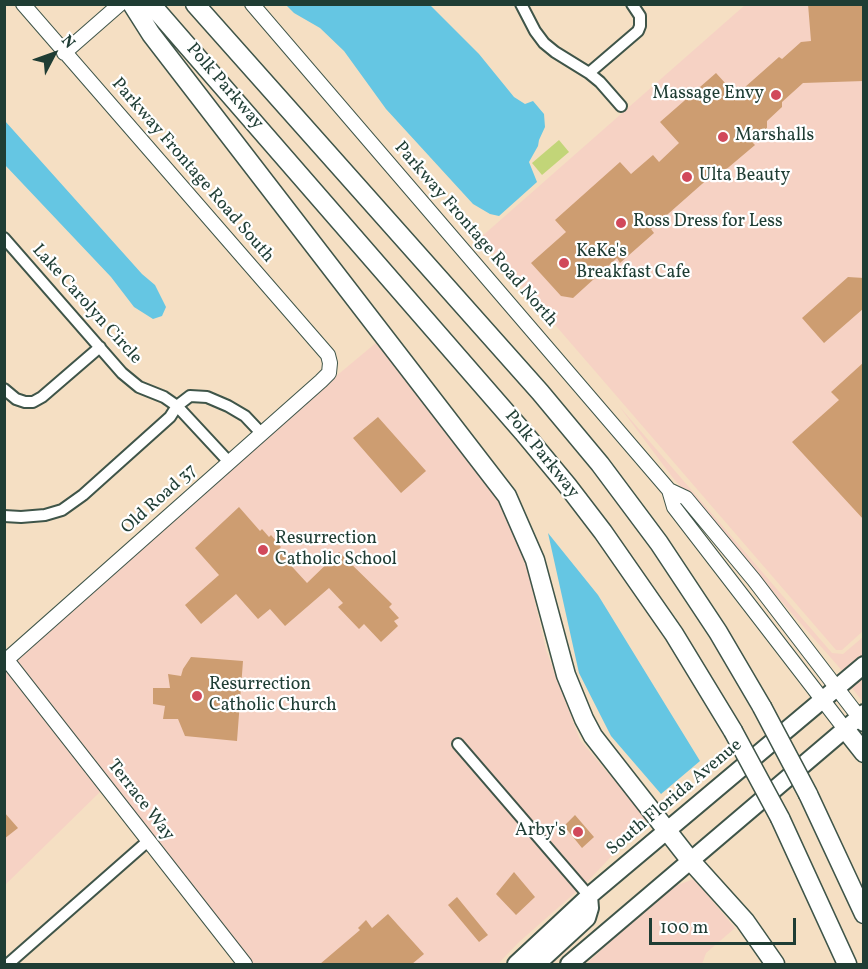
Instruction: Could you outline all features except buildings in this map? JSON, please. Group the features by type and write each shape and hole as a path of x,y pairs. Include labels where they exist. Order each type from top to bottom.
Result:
{"highway":[{"path":"132,4 151,34 507,496 535,560 566,675 593,736 690,860 746,921 775,964"},
{"name":"Polk Parkway","path":"151,4 501,406 603,532 667,624 733,731 780,818 847,964"},
{"name":"Polk Parkway","path":"195,4 540,392 600,464 659,543 718,632 762,706 808,794 864,914"},
{"path":"858,720 864,753"}],"main road":[{"name":"Parkway Frontage Road South","path":"23,4 328,355 330,363"},
{"path":"64,53 120,4"},
{"name":"Parkway Frontage Road North","path":"252,4 669,490 686,498 838,687 858,720"},
{"name":"Old Road 37","path":"6,661 324,378 329,373 330,363"},
{"name":"Parkway Frontage Road North","path":"669,490 674,507 822,700 858,720"},
{"name":"Terrace Way","path":"6,661 245,964"},
{"name":"South Florida Avenue","path":"516,964 589,896 864,665"},
{"path":"569,964 858,720"},
{"path":"537,964 587,918 590,908 589,896"}],"street":[{"path":"521,4 544,43 589,73 621,106"},
{"path":"589,73 638,30 641,22 640,16 632,4"},
{"name":"Lake Carolyn Circle","path":"4,238 122,373 139,387 164,397 177,406 229,462"},
{"path":"4,389 16,399 33,402 100,348"},
{"path":"4,516 45,515 62,510 83,495 170,417 177,406 190,396 207,397 228,406 245,416 262,434"},
{"path":"458,744 589,896"},
{"path":"8,964 148,841"}],"shaded area":[{"path":"745,5 863,5 863,631 842,650 836,650 480,238"},
{"path":"377,342 484,476 507,516 526,562 546,650 580,740 647,819 586,883 459,736 450,744 577,891 518,943 498,964 252,964 14,660 311,397"},
{"path":"619,406 832,653 843,654 863,637 863,659 845,674 673,478"},
{"path":"6,667 102,790 5,885 4,668"},
{"path":"863,672 863,702 849,684"},
{"path":"694,879 735,928 706,953 702,964 586,964 669,888"}],"green space":[{"path":"559,140 569,152 542,175 532,163"}],"water":[{"path":"286,5 430,5 479,54 514,97 525,104 533,101 544,114 545,127 529,162 537,182 499,216 490,214 473,204 386,109 344,51 320,28 294,13"},
{"path":"5,121 142,274 155,285 166,307 162,316 153,319 134,307 111,277 5,165"},
{"path":"548,533 598,595 700,761 661,794 611,736 579,673"}],"place":[{"name":"Massage Envy","path":"776,95"},
{"name":"Marshalls","path":"723,137"},
{"name":"Ulta Beauty","path":"687,177"},
{"name":"Ross Dress for Less","path":"621,223"},
{"name":"KeKe's Breakfast Cafe","path":"564,263"},
{"name":"Resurrection Catholic School","path":"263,550"},
{"name":"Resurrection Catholic Church","path":"197,696"},
{"name":"Arby's","path":"578,832"}]}
